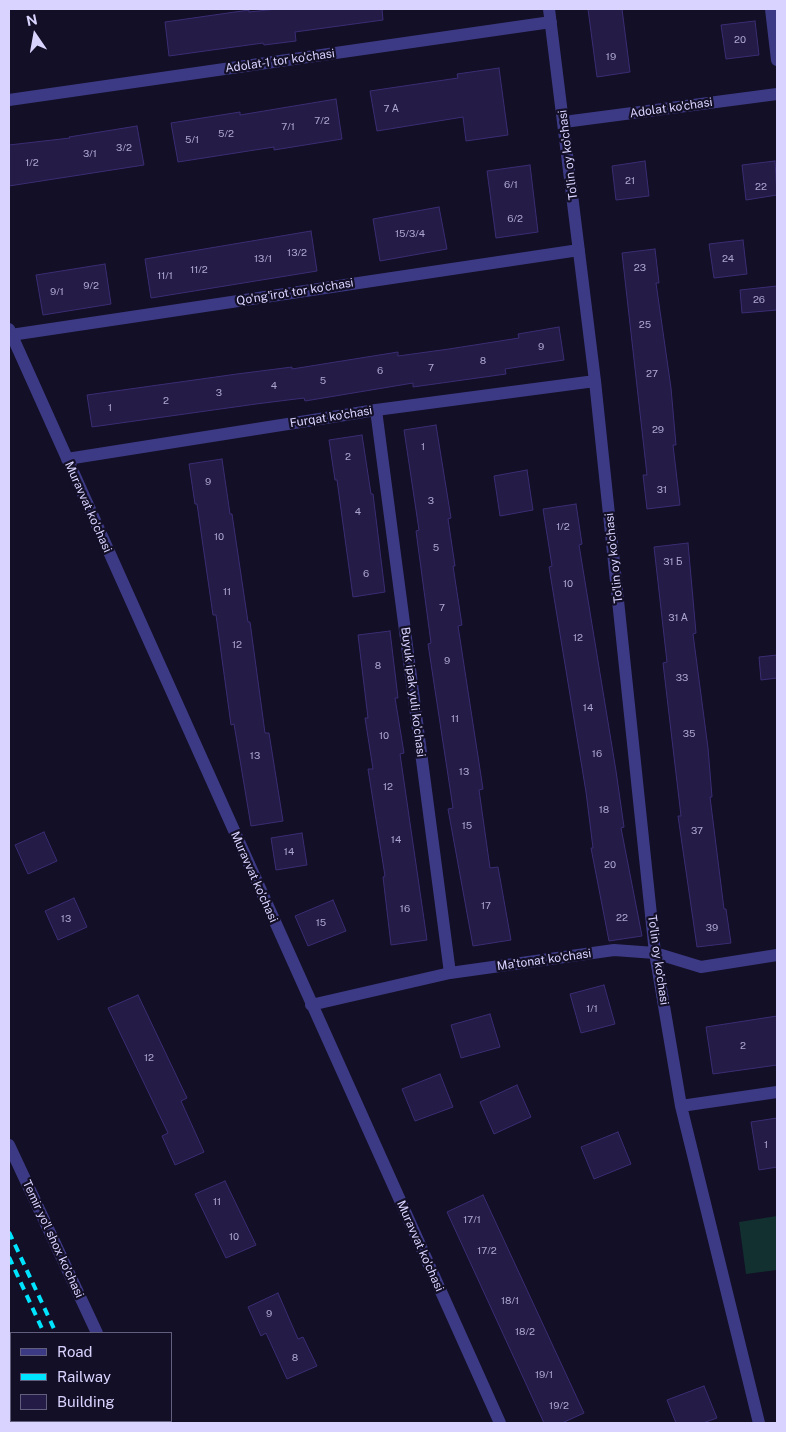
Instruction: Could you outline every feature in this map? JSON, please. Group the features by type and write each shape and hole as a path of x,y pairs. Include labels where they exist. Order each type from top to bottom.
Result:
{"street":[{"path":"771,9 777,60"},
{"name":"Adolat-1 tor ko'chasi","path":"9,100 550,15"},
{"name":"To'lin oy ko'chasi","path":"550,15 595,381 655,953 681,1106 759,1423"},
{"name":"Adolat ko'chasi","path":"564,122 777,94"},
{"name":"Qo'ng'irot tor ko'chasi","path":"10,332 579,250"},
{"name":"Muravvat ko'chasi","path":"10,332 500,1423"},
{"name":"Furqat ko'chasi","path":"67,459 376,410 595,381"},
{"name":"Buyuk ipak yuli ko'chasi","path":"376,410 450,974"},
{"name":"Ma'tonat ko'chasi","path":"312,1005 450,974 614,950 655,953 701,968 777,956"},
{"path":"681,1106 777,1092"},
{"name":"Temir yo'l shox ko'chasi","path":"9,1145 97,1332"}],"green space":[{"path":"777,1216 777,1270 746,1274 739,1222"}],"building":[{"path":"277,9 382,9 383,20 295,32 296,41 264,45 263,43 169,56 165,22 249,10 249,12"},
{"path":"588,9 622,9 630,72 597,77"},
{"path":"755,21 759,55 726,59 721,25"},
{"path":"499,68 508,135 466,141 463,117 377,131 370,91 458,78 457,74"},
{"path":"336,99 342,139 274,150 274,147 178,162 171,123 240,112 240,115"},
{"path":"137,126 144,165 9,186 9,145 70,138"},
{"path":"645,161 649,196 616,200 612,166"},
{"path":"775,161 777,195 746,200 742,165"},
{"path":"530,165 538,232 496,238 487,171"},
{"path":"439,207 447,249 380,261 373,219"},
{"path":"311,231 317,271 151,298 145,259"},
{"path":"743,240 747,274 714,278 709,244"},
{"path":"655,249 659,283 656,283 671,388 676,445 673,445 680,505 647,509 643,475 647,475 622,253"},
{"path":"105,264 111,304 43,315 36,275"},
{"path":"777,286 777,310 742,313 740,290"},
{"path":"559,327 564,360 505,369 506,374 413,387 413,383 305,401 304,398 92,427 87,395 292,367 292,369 398,352 398,356 449,349 519,338 518,334"},
{"path":"436,425 451,518 448,519 462,625 458,626 483,789 479,790 490,868 498,867 511,940 473,946 448,809 453,808 428,644 431,643 416,531 419,530 404,430"},
{"path":"362,435 371,494 373,494 385,592 353,597 337,480 335,480 329,440"},
{"path":"222,459 248,622 250,622 265,733 269,733 283,821 251,826 234,724 231,725 216,615 213,615 197,504 195,504 189,464"},
{"path":"527,470 533,510 500,516 494,476"},
{"path":"576,504 582,544 579,545 624,827 621,828 642,936 609,941 591,848 593,848 586,792 549,567 552,566 543,509"},
{"path":"688,543 696,633 693,634 708,748 712,797 710,797 724,909 726,909 731,943 697,947 678,816 681,816 663,663 667,662 654,547"},
{"path":"390,631 398,698 395,698 404,753 400,754 427,940 391,945 383,877 385,876 368,769 373,769 365,718 368,718 358,635"},
{"path":"777,655 777,678 761,680 759,657"},
{"path":"44,832 57,861 28,874 15,845"},
{"path":"302,833 307,865 276,870 271,838"},
{"path":"74,898 87,927 58,940 45,911"},
{"path":"333,900 346,931 308,946 295,916"},
{"path":"604,985 615,1024 581,1033 570,994"},
{"path":"138,995 187,1098 181,1101 204,1152 175,1165 162,1136 168,1133 108,1008"},
{"path":"490,1014 500,1047 461,1058 451,1025"},
{"path":"777,1016 777,1065 713,1074 706,1027"},
{"path":"440,1074 453,1107 415,1121 402,1089"},
{"path":"517,1085 531,1117 494,1134 480,1102"},
{"path":"777,1118 777,1167 759,1170 751,1122"},
{"path":"618,1132 631,1164 594,1179 581,1147"},
{"path":"225,1181 256,1245 226,1258 195,1194"},
{"path":"483,1195 584,1413 562,1423 544,1423 447,1212"},
{"path":"278,1293 298,1339 303,1337 317,1366 287,1379 266,1333 261,1336 248,1307"},
{"path":"704,1386 717,1418 703,1423 676,1423 667,1400"}],"railway":[{"path":"9,1232 56,1332"},
{"path":"9,1257 44,1332"}]}
